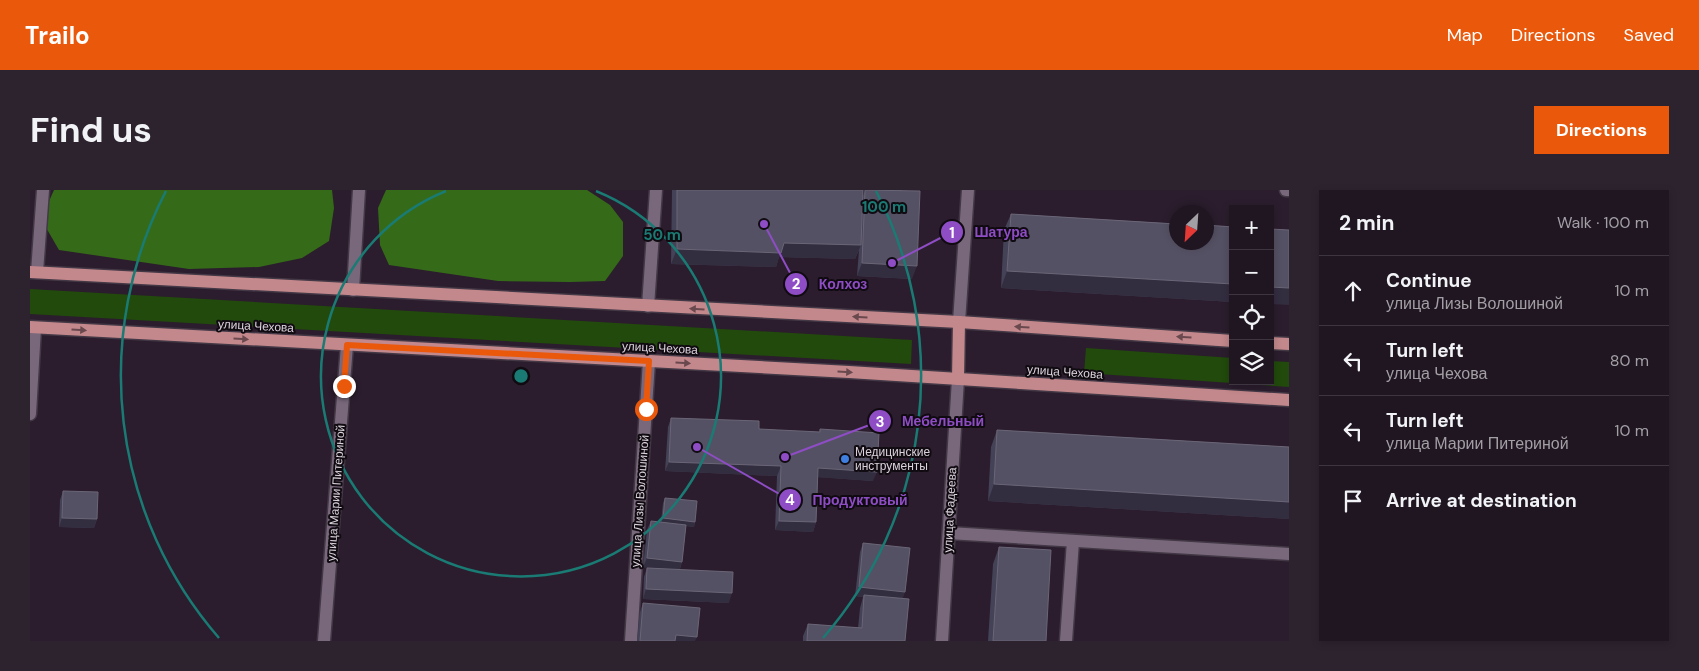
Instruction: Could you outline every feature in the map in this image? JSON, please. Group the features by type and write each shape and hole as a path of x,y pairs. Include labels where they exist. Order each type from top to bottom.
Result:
{"main road":[{"path":"33,272 959,322 1229,341"},
{"path":"958,379 959,322"},
{"name":"улица Чехова","path":"33,328 649,361 1289,400"},
{"path":"1274,343 1289,344"}],"street":[{"path":"33,272 43,190"},
{"path":"353,290 359,190"},
{"path":"648,306 656,190"},
{"path":"959,322 968,190"},
{"path":"30,414 33,328"},
{"name":"улица Марии Питериной","path":"324,641 347,345"},
{"name":"улица Лизы Волошиной","path":"630,641 649,361"},
{"name":"улица Фадеева","path":"942,641 958,379"},
{"path":"949,533 1289,554"},
{"path":"1066,641 1073,541"}],"green space":[{"path":"54,190 332,190 334,208 329,241 302,258 259,267 189,269 59,250 41,219"},
{"path":"386,190 587,190 610,205 623,222 623,256 605,281 498,281 389,265 380,245 378,208"},
{"path":"30,289 912,340 911,364 30,314"},
{"path":"1086,348 1229,358 1229,383 1084,373"},
{"path":"1274,361 1289,362 1289,387 1260,385 1274,385"}],"building":[{"path":"677,190 863,190 861,245 784,243 781,253 677,249"},
{"path":"865,190 920,191 917,266 862,263"},
{"path":"1011,214 1169,224 1169,250 1214,250 1214,226 1229,227 1229,284 1007,271"},
{"path":"1274,229 1289,230 1289,288 1274,287"},
{"path":"671,418 759,421 759,429 820,432 820,429 879,433 877,472 818,468 816,522 779,521 781,466 669,462"},
{"path":"997,430 1289,447 1289,502 994,484"},
{"path":"63,491 98,492 97,519 62,518"},
{"path":"665,498 697,501 695,522 663,518"},
{"path":"651,521 686,525 682,562 647,558"},
{"path":"863,543 910,548 905,592 859,587"},
{"path":"999,547 1051,550 1046,641 993,641"},
{"path":"647,568 733,572 732,593 646,589"},
{"path":"864,595 909,599 905,641 807,641 808,624 862,628"},
{"path":"643,603 700,608 697,637 676,635 675,641 640,641"}],"place":[{"name":"Колхоз","path":"764,224"},
{"name":"Шатура","path":"892,263"},
{"name":"Продуктовый","path":"697,447"},
{"name":"Мебельный","path":"785,457"},
{"name":"Медицинские инструменты","path":"845,459"}],"route":[{"path":"344,386 347,345 649,361 646,409"}]}
